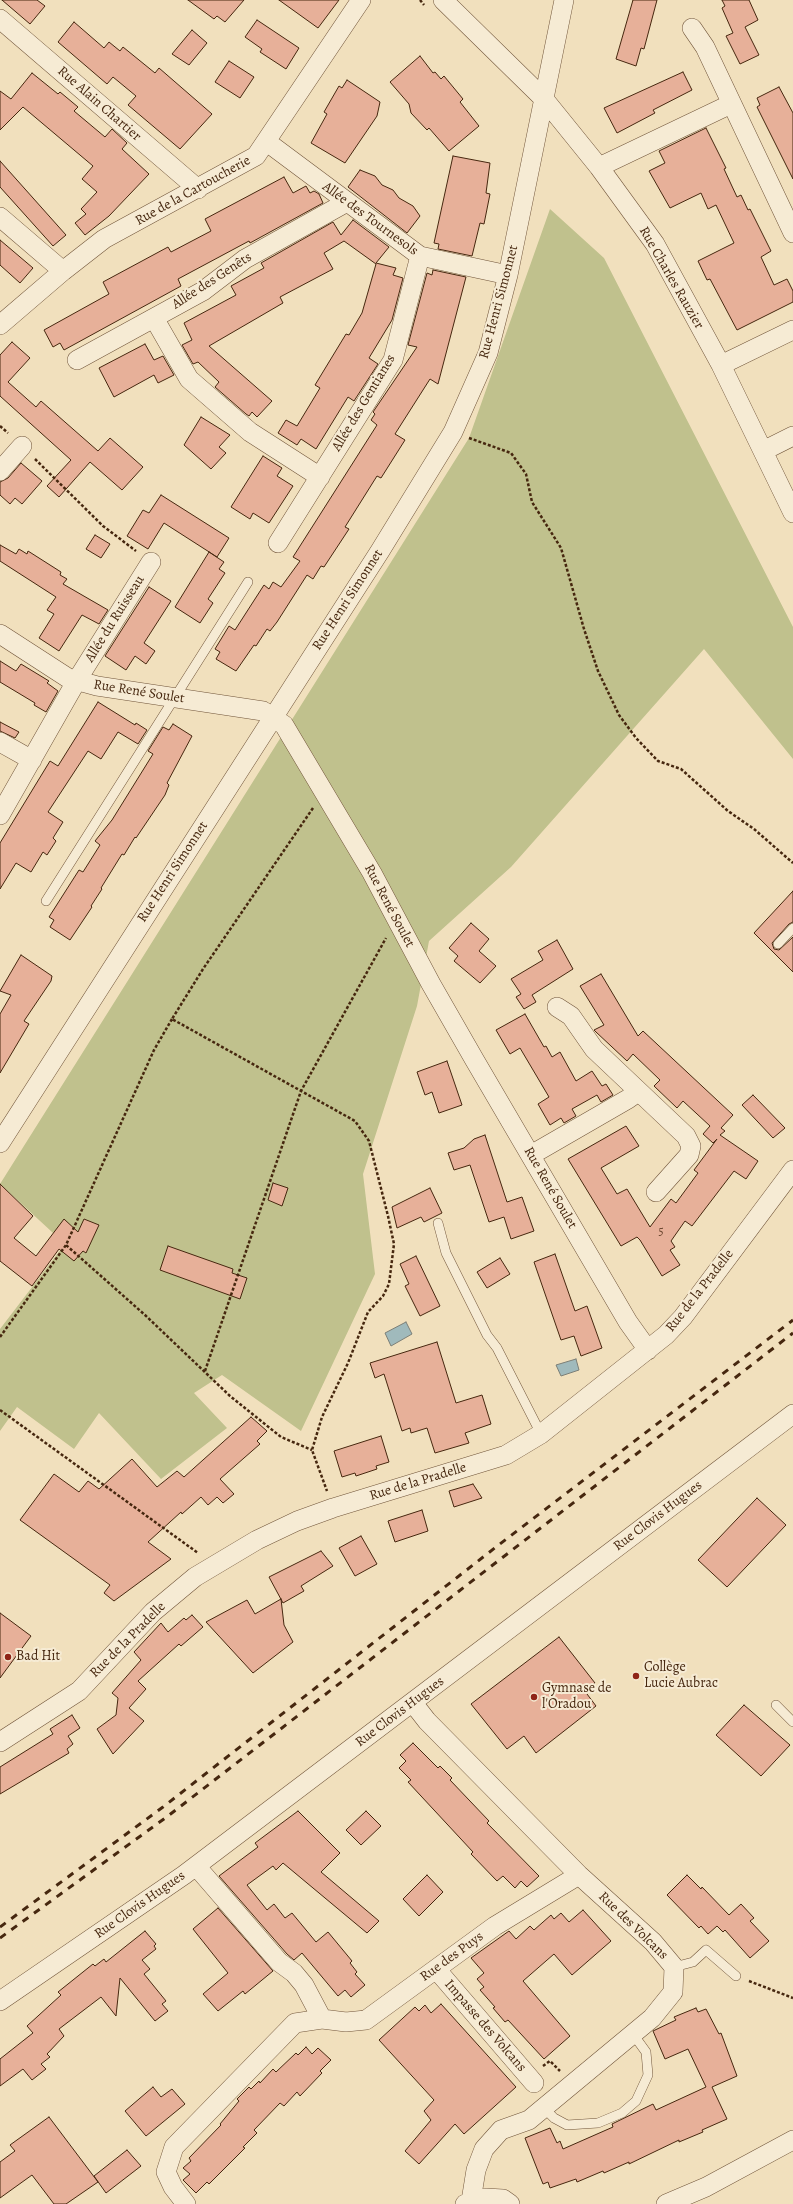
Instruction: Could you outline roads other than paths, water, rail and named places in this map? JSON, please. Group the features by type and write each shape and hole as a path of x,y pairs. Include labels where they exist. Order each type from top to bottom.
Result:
{"street":[{"name":"Rue de la Cartoucherie","path":"0,325 63,271 104,239 245,164 256,156 267,142 361,0"},
{"name":"Rue Charles Rauzier","path":"443,0 544,99 599,167 655,244 721,365 793,513"},
{"name":"Rue Henri Simonnet","path":"0,1143 272,717 380,552 453,432 488,353 508,275 564,0"},
{"name":"Rue Alain Chartier","path":"0,19 198,189"},
{"path":"692,28 705,47 793,233"},
{"path":"599,167 731,104"},
{"name":"Allée des Tournesols","path":"267,142 420,256 508,275"},
{"name":"Allée des Genêts","path":"77,360 203,291 245,259 347,202"},
{"path":"0,217 63,271"},
{"name":"Allée des Gentianes","path":"278,543 393,360 420,256"},
{"path":"154,318 189,379 250,432 320,477"},
{"path":"721,365 793,330"},
{"path":"763,451 793,436"},
{"path":"0,471 22,446"},
{"name":"Allée du Ruisseau","path":"0,816 77,680 151,562"},
{"name":"Rue René Soulet","path":"0,634 68,678 97,686 263,711 284,725 372,873 431,984 628,1322 648,1350"},
{"path":"0,742 32,760"},
{"path":"557,1007 571,1016 594,1049 686,1136 691,1146 689,1155 656,1192"},
{"path":"531,1155 638,1092"},
{"name":"Rue de la Pradelle","path":"0,1742 79,1691 153,1612 195,1577 256,1540 297,1521 333,1508 490,1461 523,1446 541,1434 666,1335 683,1317 793,1170"},
{"name":"Rue Clovis Hugues","path":"0,2001 196,1866 793,1414"},
{"name":"Rue des Volcans","path":"413,1703 427,1721 578,1875 653,1942 674,1967 673,1992 652,2018 529,2120 501,2130 484,2149 476,2170 468,2202"},
{"path":"196,1866 279,1962 294,1973 304,1985 322,2019"},
{"name":"Rue des Puys","path":"186,2204 173,2187 166,2172 174,2147 295,2023 322,2019 346,2022 366,2020 495,1926 578,1875"},
{"name":"Impasse des Volcans","path":"436,1969 534,2083"},
{"path":"666,2204 706,2187 793,2140"},
{"path":"468,2202 486,2198 503,2199 510,2204"}],"lane":[{"path":"46,901 248,582"},
{"path":"778,944 793,928"},
{"path":"438,1223 446,1252 487,1336 497,1348 541,1434"},
{"path":"776,1705 793,1722"},
{"path":"674,1967 693,1962 706,1950 736,1976"},
{"path":"544,2108 554,2118 567,2125 598,2123 622,2113 636,2101 648,2075 646,2052 633,2034"}],"water":[{"path":"406,1322 412,1334 391,1346 385,1333"},
{"path":"576,1359 579,1370 561,1376 556,1365"}],"railway":[{"path":"0,1927 163,1807 496,1547 793,1320"},
{"path":"0,1938 168,1816 793,1333"}],"place":[{"name":"Bad Hit","path":"8,1657"},
{"name":"Collège Lucie Aubrac","path":"636,1676"},
{"name":"Gymnase de l'Oradou","path":"534,1697"}]}
